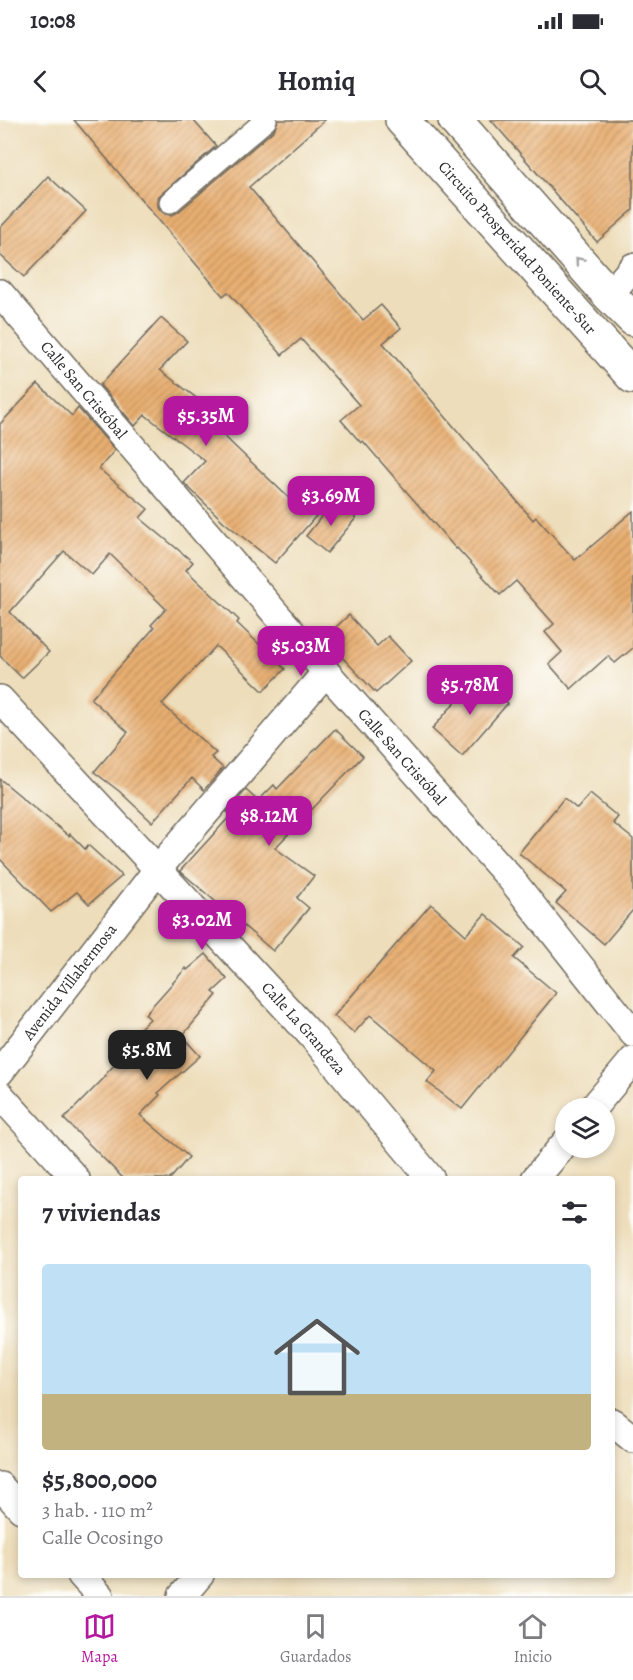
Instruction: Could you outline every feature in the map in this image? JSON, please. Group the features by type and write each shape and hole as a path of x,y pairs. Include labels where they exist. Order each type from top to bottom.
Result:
{"street":[{"path":"170,202 266,120"},
{"name":"Circuito Prosperidad Poniente-Sur","path":"402,120 633,377"},
{"path":"455,120 609,296 633,320"},
{"path":"609,296 633,267"},
{"name":"Calle San Cristóbal","path":"3,301 326,672 511,879 633,1033"},
{"name":"Avenida Villahermosa","path":"0,1072 157,870 326,672"},
{"name":"Calle La Grandeza","path":"0,699 311,1035 428,1176"},
{"path":"601,1098 633,1060"},
{"path":"0,1095 73,1176"},
{"path":"538,1176 555,1155"},
{"path":"615,1424 633,1439"},
{"path":"0,1486 18,1506"},
{"path":"84,1578 100,1596"},
{"path":"182,1596 197,1578"}],"building":[{"path":"74,120 193,120 216,146 158,197 157,204 160,210 172,215 274,130 278,120 325,120 249,187 363,320 381,305 401,328 383,343 533,520 536,517 575,560 633,511 633,648 615,663 608,656 571,689 549,664 562,652 545,632 554,624 516,581 500,595 456,549 363,441 361,443 341,420 359,405 301,339 282,355 228,292 223,296"},
{"path":"491,120 633,120 633,210 597,242"},
{"path":"48,176 86,211 24,277 0,255 0,228"},
{"path":"161,318 187,341 160,370 208,407 202,415 291,500 294,497 316,516 275,563 224,522 184,483 205,461 145,415 135,426 100,385"},
{"path":"38,384 72,416 78,408 115,450 99,469 148,509 140,518 193,562 186,570 239,620 237,623 285,669 263,691 216,646 162,704 216,753 211,757 223,768 204,790 192,778 152,822 119,791 94,772 128,732 91,699 154,628 151,625 166,609 110,554 92,575 64,551 10,612 49,652 22,678 0,656 0,424"},
{"path":"334,501 356,518 327,553 306,536"},
{"path":"349,615 377,646 388,636 411,661 376,693 324,638"},
{"path":"477,677 508,703 462,756 432,729"},
{"path":"335,729 363,756 275,848 314,876 297,898 309,908 273,951 180,871 231,815 227,812 246,790 258,801 274,785 277,789"},
{"path":"0,779 69,836 70,834 85,849 88,845 122,876 89,904 77,892 51,912 0,859"},
{"path":"590,794 618,817 613,823 633,839 633,910 604,944 556,903 566,892 519,853 564,798 577,809"},
{"path":"431,904 466,935 485,914 524,947 514,958 556,993 462,1109 427,1082 436,1071 370,1015 354,1033 334,1016"},
{"path":"206,954 227,979 213,992 217,995 182,1036 200,1056 158,1093 160,1095 140,1115 189,1157 173,1176 121,1176 64,1119 126,1052 120,1046 150,1019 145,1014 186,968 187,970"}]}
